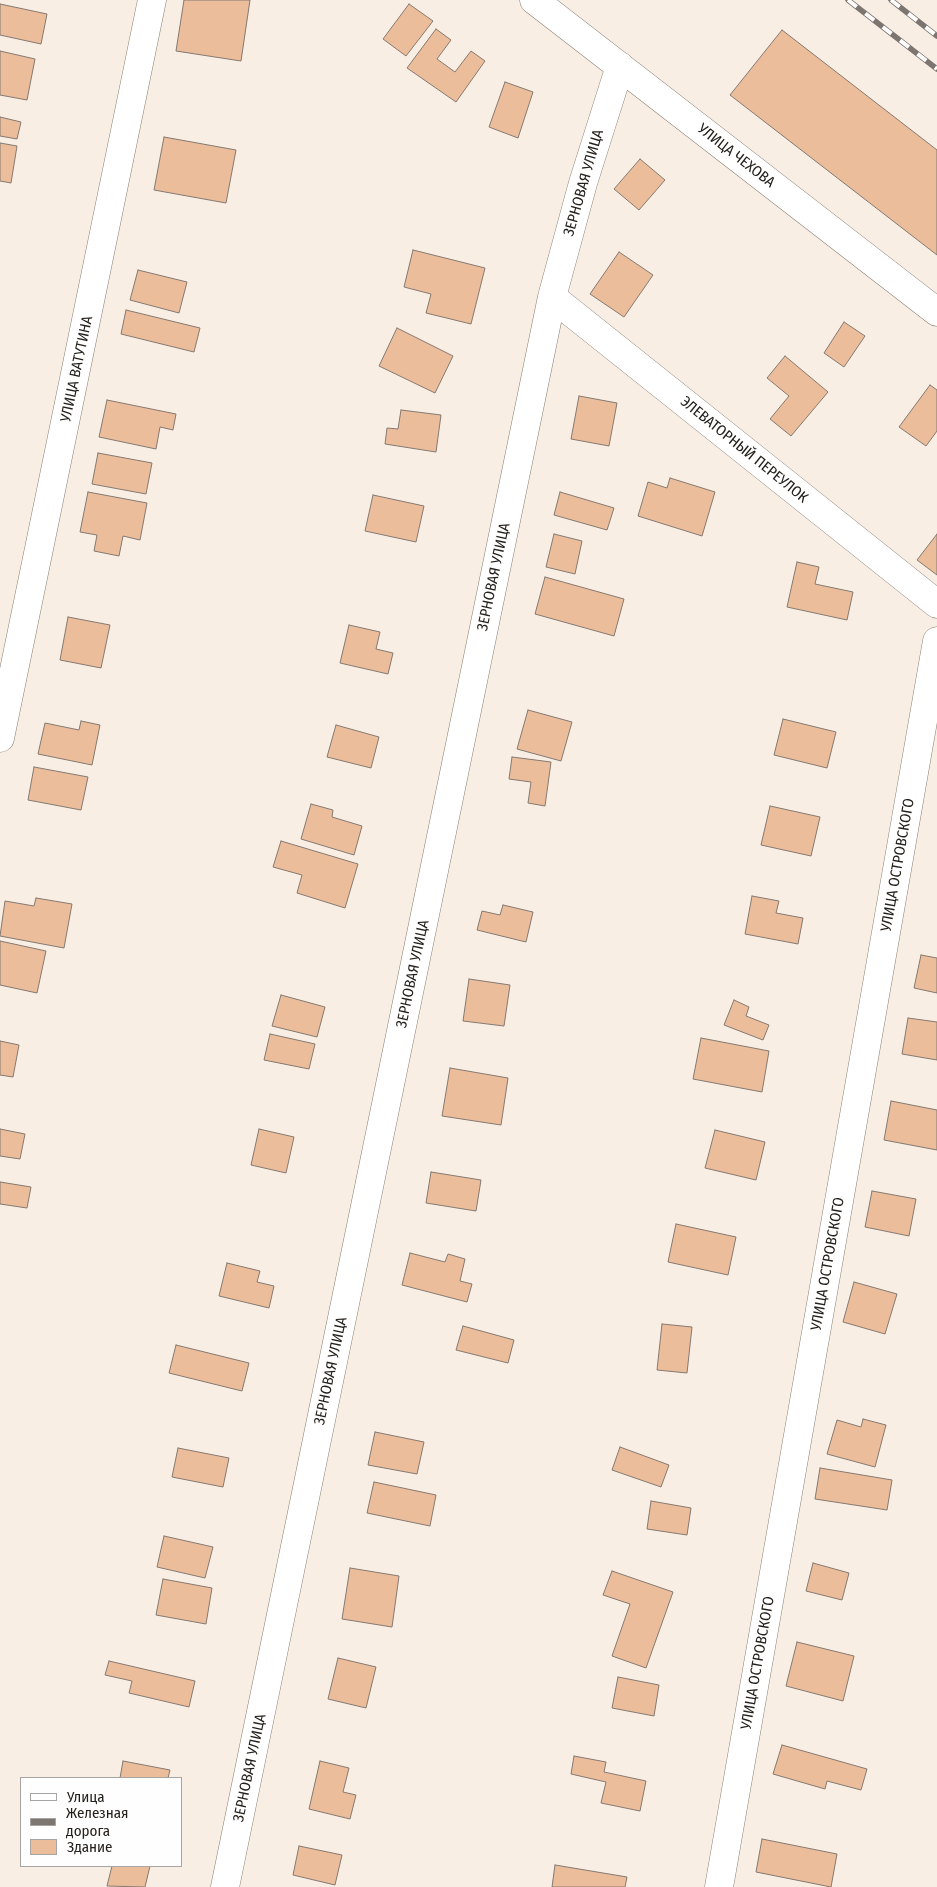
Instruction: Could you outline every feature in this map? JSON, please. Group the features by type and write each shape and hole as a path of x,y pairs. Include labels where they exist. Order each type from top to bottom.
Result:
{"street":[{"name":"УЛИЦА ВАТУТИНА","path":"0,738 8,663 152,0"},
{"name":"УЛИЦА ЧЕХОВА","path":"534,0 937,312"},
{"name":"ЗЕРНОВАЯ УЛИЦА","path":"225,1887 552,297 583,183 620,66"},
{"name":"ЭЛЕВАТОРНЫЙ ПЕРЕУЛОК","path":"552,297 937,604"},
{"name":"УЛИЦА ОСТРОВСКОГО","path":"719,1887 937,641"}],"building":[{"path":"184,0 250,0 241,61 176,51"},
{"path":"0,4 47,14 41,44 0,35"},
{"path":"409,4 433,21 406,56 383,39"},
{"path":"436,29 451,40 437,59 455,72 471,51 485,61 456,102 407,68"},
{"path":"782,30 937,150 937,255 730,95"},
{"path":"0,51 35,59 27,100 0,95"},
{"path":"505,82 533,92 518,138 489,127"},
{"path":"0,117 21,122 17,139 0,136"},
{"path":"164,137 236,150 226,203 154,190"},
{"path":"0,143 17,146 11,183 0,181"},
{"path":"640,159 665,180 639,210 614,189"},
{"path":"413,250 485,268 471,324 426,313 431,294 404,287"},
{"path":"619,252 653,275 624,317 590,294"},
{"path":"138,270 187,282 179,313 130,300"},
{"path":"126,310 200,328 194,352 121,334"},
{"path":"844,322 865,336 844,367 824,353"},
{"path":"397,328 453,356 435,393 379,366"},
{"path":"785,356 828,392 791,436 770,419 789,396 767,378"},
{"path":"930,385 937,390 937,431 926,446 899,427"},
{"path":"579,396 617,403 609,446 571,439"},
{"path":"107,400 176,414 173,430 160,427 156,449 99,437"},
{"path":"401,410 441,415 436,452 385,444 387,428 398,429"},
{"path":"98,453 152,463 146,494 92,484"},
{"path":"670,478 715,492 702,536 638,516 648,482 667,488"},
{"path":"88,492 147,503 140,540 123,536 119,556 94,551 97,535 80,532"},
{"path":"560,492 614,508 607,530 554,515"},
{"path":"373,495 424,506 416,542 365,531"},
{"path":"554,534 582,541 575,574 546,567"},
{"path":"937,534 937,575 917,560"},
{"path":"797,562 819,567 815,584 853,592 847,620 787,607"},
{"path":"545,577 624,599 614,636 535,614"},
{"path":"68,617 110,625 101,668 60,660"},
{"path":"349,625 380,632 376,649 393,653 388,674 340,663"},
{"path":"528,710 572,722 561,761 517,749"},
{"path":"783,719 836,732 827,768 774,755"},
{"path":"81,721 100,725 92,765 38,754 45,723 79,730"},
{"path":"336,725 379,737 371,768 327,757"},
{"path":"512,757 551,762 545,806 528,803 531,782 509,779"},
{"path":"34,767 88,777 81,810 28,800"},
{"path":"311,804 333,810 332,817 362,826 354,855 301,839"},
{"path":"770,806 820,817 811,856 761,845"},
{"path":"281,841 358,864 345,908 297,893 302,875 273,867"},
{"path":"752,896 779,901 776,913 803,918 798,944 745,934"},
{"path":"36,898 72,904 64,948 0,936 5,901 34,906"},
{"path":"503,905 533,912 526,942 477,930 482,911 500,915"},
{"path":"0,941 46,951 37,993 0,985"},
{"path":"921,955 937,958 937,993 914,988"},
{"path":"469,979 510,985 504,1026 463,1021"},
{"path":"281,995 325,1007 317,1037 272,1026"},
{"path":"734,1000 749,1007 746,1016 769,1025 763,1040 724,1025"},
{"path":"908,1018 937,1022 937,1060 902,1054"},
{"path":"270,1034 315,1044 309,1069 264,1060"},
{"path":"701,1038 769,1051 762,1092 693,1079"},
{"path":"0,1041 19,1045 13,1077 0,1075"},
{"path":"450,1068 508,1078 501,1125 442,1116"},
{"path":"891,1101 937,1110 937,1150 884,1140"},
{"path":"0,1129 25,1134 20,1159 0,1156"},
{"path":"259,1129 294,1137 286,1173 251,1165"},
{"path":"715,1130 765,1142 756,1180 705,1168"},
{"path":"431,1172 481,1180 476,1211 426,1203"},
{"path":"0,1182 31,1187 27,1208 0,1204"},
{"path":"872,1191 916,1199 909,1236 865,1227"},
{"path":"676,1224 736,1237 728,1275 668,1262"},
{"path":"410,1253 445,1262 448,1254 465,1259 460,1281 472,1284 467,1302 402,1285"},
{"path":"227,1263 260,1271 257,1282 274,1286 269,1308 219,1296"},
{"path":"854,1282 897,1294 885,1334 843,1322"},
{"path":"662,1324 692,1327 687,1373 657,1370"},
{"path":"463,1326 514,1340 508,1363 456,1350"},
{"path":"176,1345 249,1363 242,1391 169,1373"},
{"path":"863,1419 886,1425 875,1467 827,1454 837,1420 861,1427"},
{"path":"375,1432 424,1442 417,1474 368,1465"},
{"path":"620,1447 669,1465 661,1487 612,1470"},
{"path":"178,1448 229,1458 223,1487 172,1477"},
{"path":"820,1468 892,1480 887,1510 815,1499"},
{"path":"374,1482 436,1495 430,1526 367,1513"},
{"path":"651,1501 691,1508 687,1535 647,1529"},
{"path":"164,1536 213,1547 205,1578 157,1567"},
{"path":"813,1563 849,1573 842,1600 806,1591"},
{"path":"350,1568 399,1576 392,1627 342,1619"},
{"path":"612,1571 673,1592 646,1668 612,1656 630,1604 603,1595"},
{"path":"163,1579 212,1588 206,1624 156,1615"},
{"path":"797,1642 854,1656 843,1701 786,1686"},
{"path":"338,1658 376,1667 366,1708 328,1699"},
{"path":"109,1661 195,1681 189,1707 129,1693 132,1681 105,1675"},
{"path":"618,1677 659,1685 654,1716 612,1708"},
{"path":"782,1745 867,1769 861,1790 827,1781 825,1789 773,1774"},
{"path":"574,1756 606,1762 604,1772 646,1781 640,1811 601,1803 606,1782 571,1774"},
{"path":"123,1761 170,1770 168,1777 120,1777"},
{"path":"320,1761 349,1768 343,1792 356,1795 350,1819 309,1809"},
{"path":"762,1839 837,1854 831,1887 756,1872"},
{"path":"299,1846 342,1855 335,1885 293,1875"},
{"path":"555,1865 627,1877 625,1887 552,1887"},
{"path":"112,1867 150,1867 145,1887 107,1886"}],"railway":[{"path":"848,0 937,69"},
{"path":"891,0 937,36"}]}
